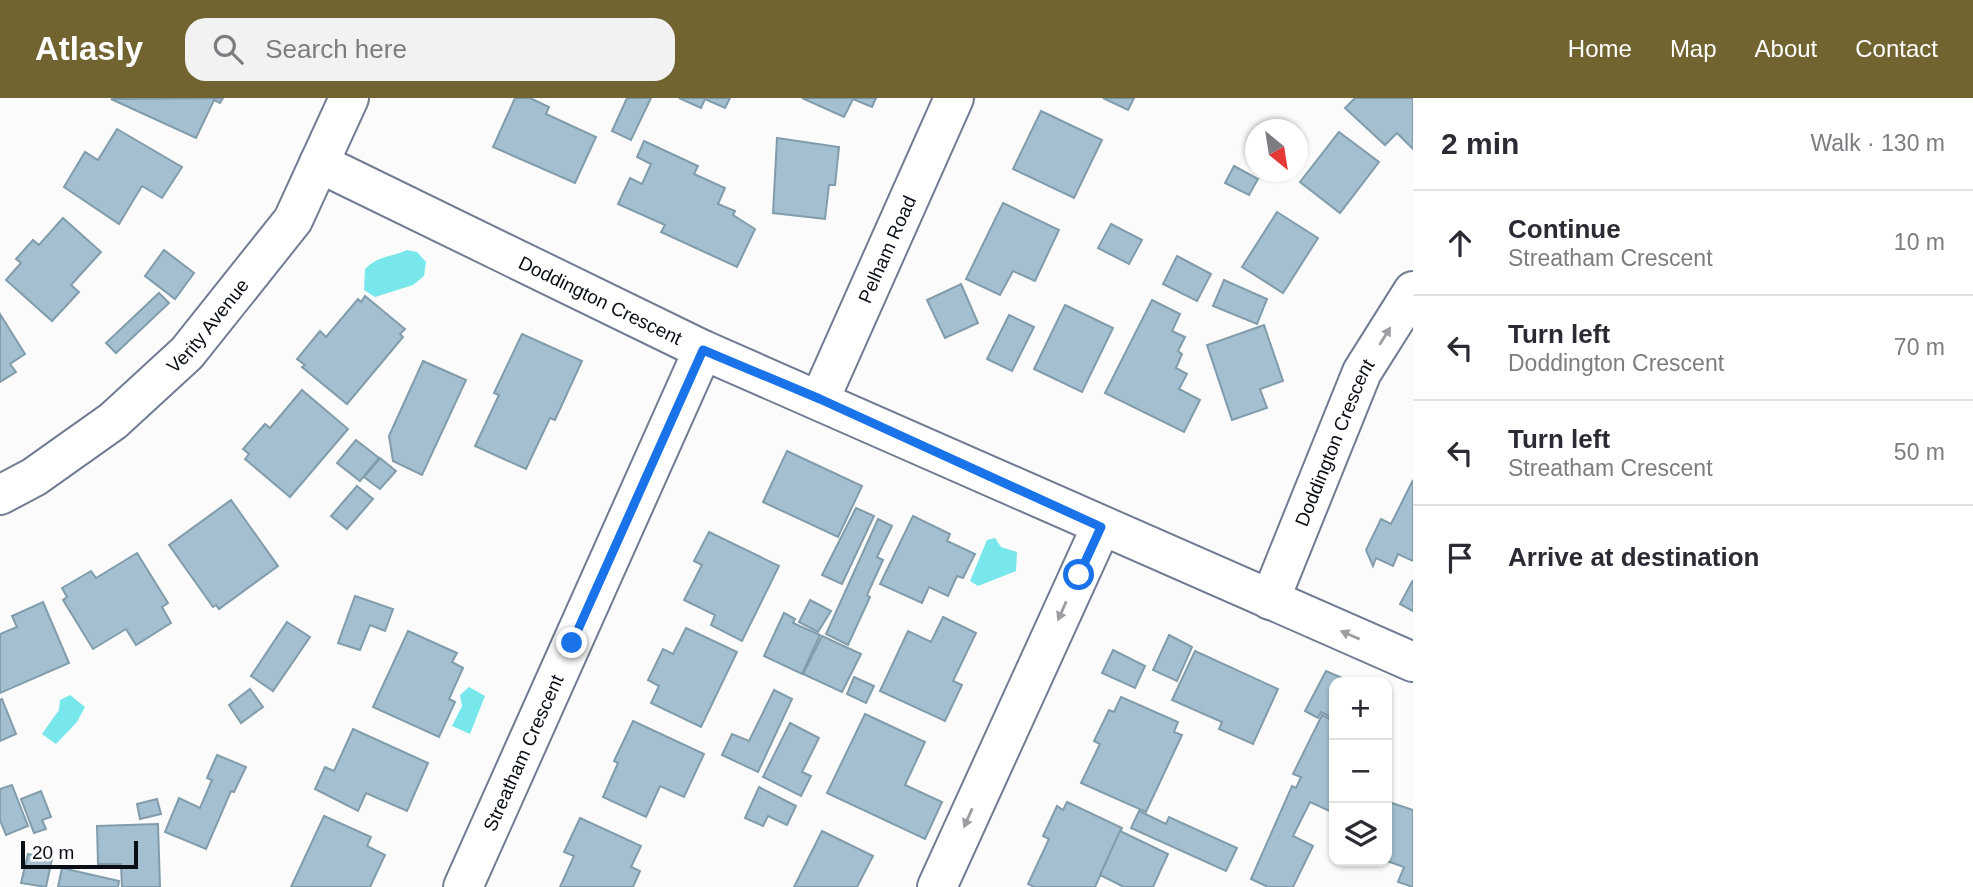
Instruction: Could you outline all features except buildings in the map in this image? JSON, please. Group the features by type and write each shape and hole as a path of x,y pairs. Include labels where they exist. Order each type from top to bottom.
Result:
{"street":[{"name":"Verity Avenue","path":"0,495 33,477 113,421 187,353 293,220 349,98"},
{"name":"Pelham Road","path":"820,399 954,98"},
{"name":"Doddington Crescent","path":"319,163 703,350 820,399 1101,527 1413,662"},
{"name":"Doddington Crescent","path":"1270,600 1362,372 1413,291"},
{"name":"Streatham Crescent","path":"463,887 703,350"},
{"path":"937,887 1101,527"}],"water":[{"path":"407,250 417,252 426,262 424,276 413,285 375,297 364,290 365,269 380,259"},
{"path":"995,538 1001,547 1017,552 1016,571 978,586 970,581 987,540"},
{"path":"469,687 485,696 470,734 452,726 462,706 460,695"},
{"path":"70,695 85,707 77,722 56,744 42,734 59,710 60,700"}],"route":[{"path":"572,643 703,350 820,399 1101,527 1079,575"}]}
